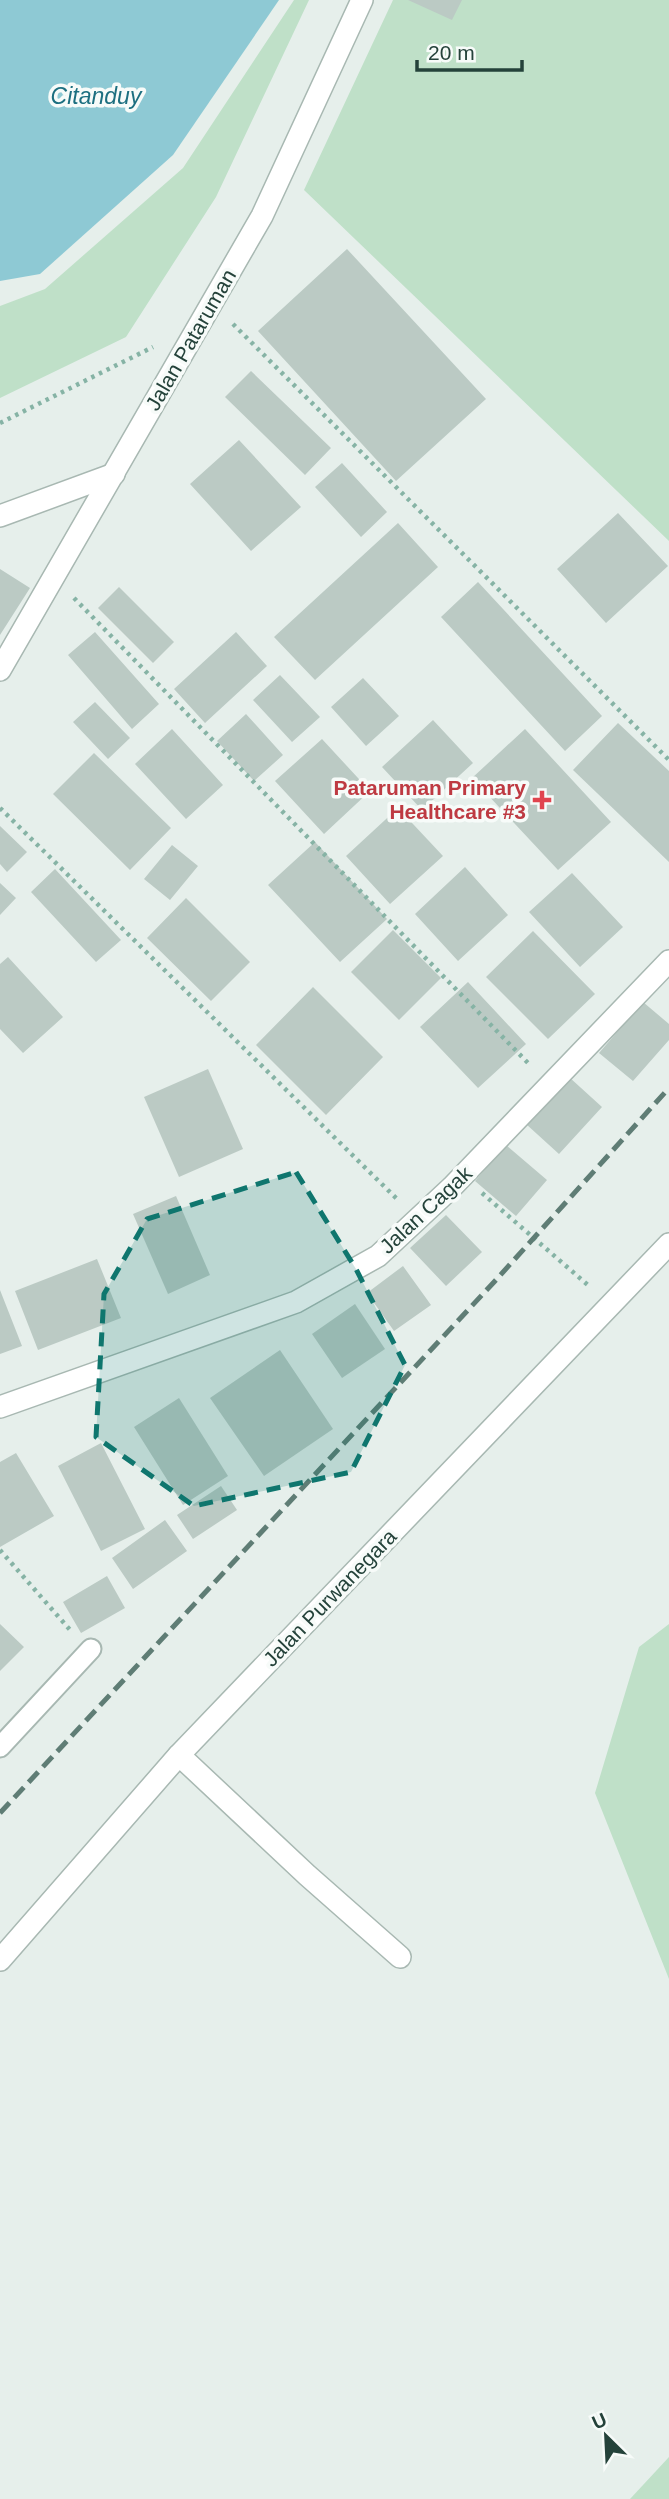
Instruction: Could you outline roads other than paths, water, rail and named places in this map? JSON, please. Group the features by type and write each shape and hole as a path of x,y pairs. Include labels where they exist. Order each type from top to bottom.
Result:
{"street":[{"name":"Jalan Pataruman","path":"0,670 262,216 362,0"},
{"path":"0,516 114,474"},
{"name":"Jalan Cagak","path":"0,1407 296,1302 378,1256 462,1177 669,961"},
{"name":"Jalan Purwanegara","path":"0,1960 179,1755 669,1244"},
{"path":"179,1755 307,1875 400,1957"}],"lane":[{"path":"0,1747 91,1649"}],"water":[{"name":"Citanduy","path":"0,0 279,0 173,155 40,274 0,281"}],"railway":[{"path":"0,1813 495,1281 669,1088"}],"place":[{"name":"Pataruman Primary Healthcare #3","path":"542,800"}]}
